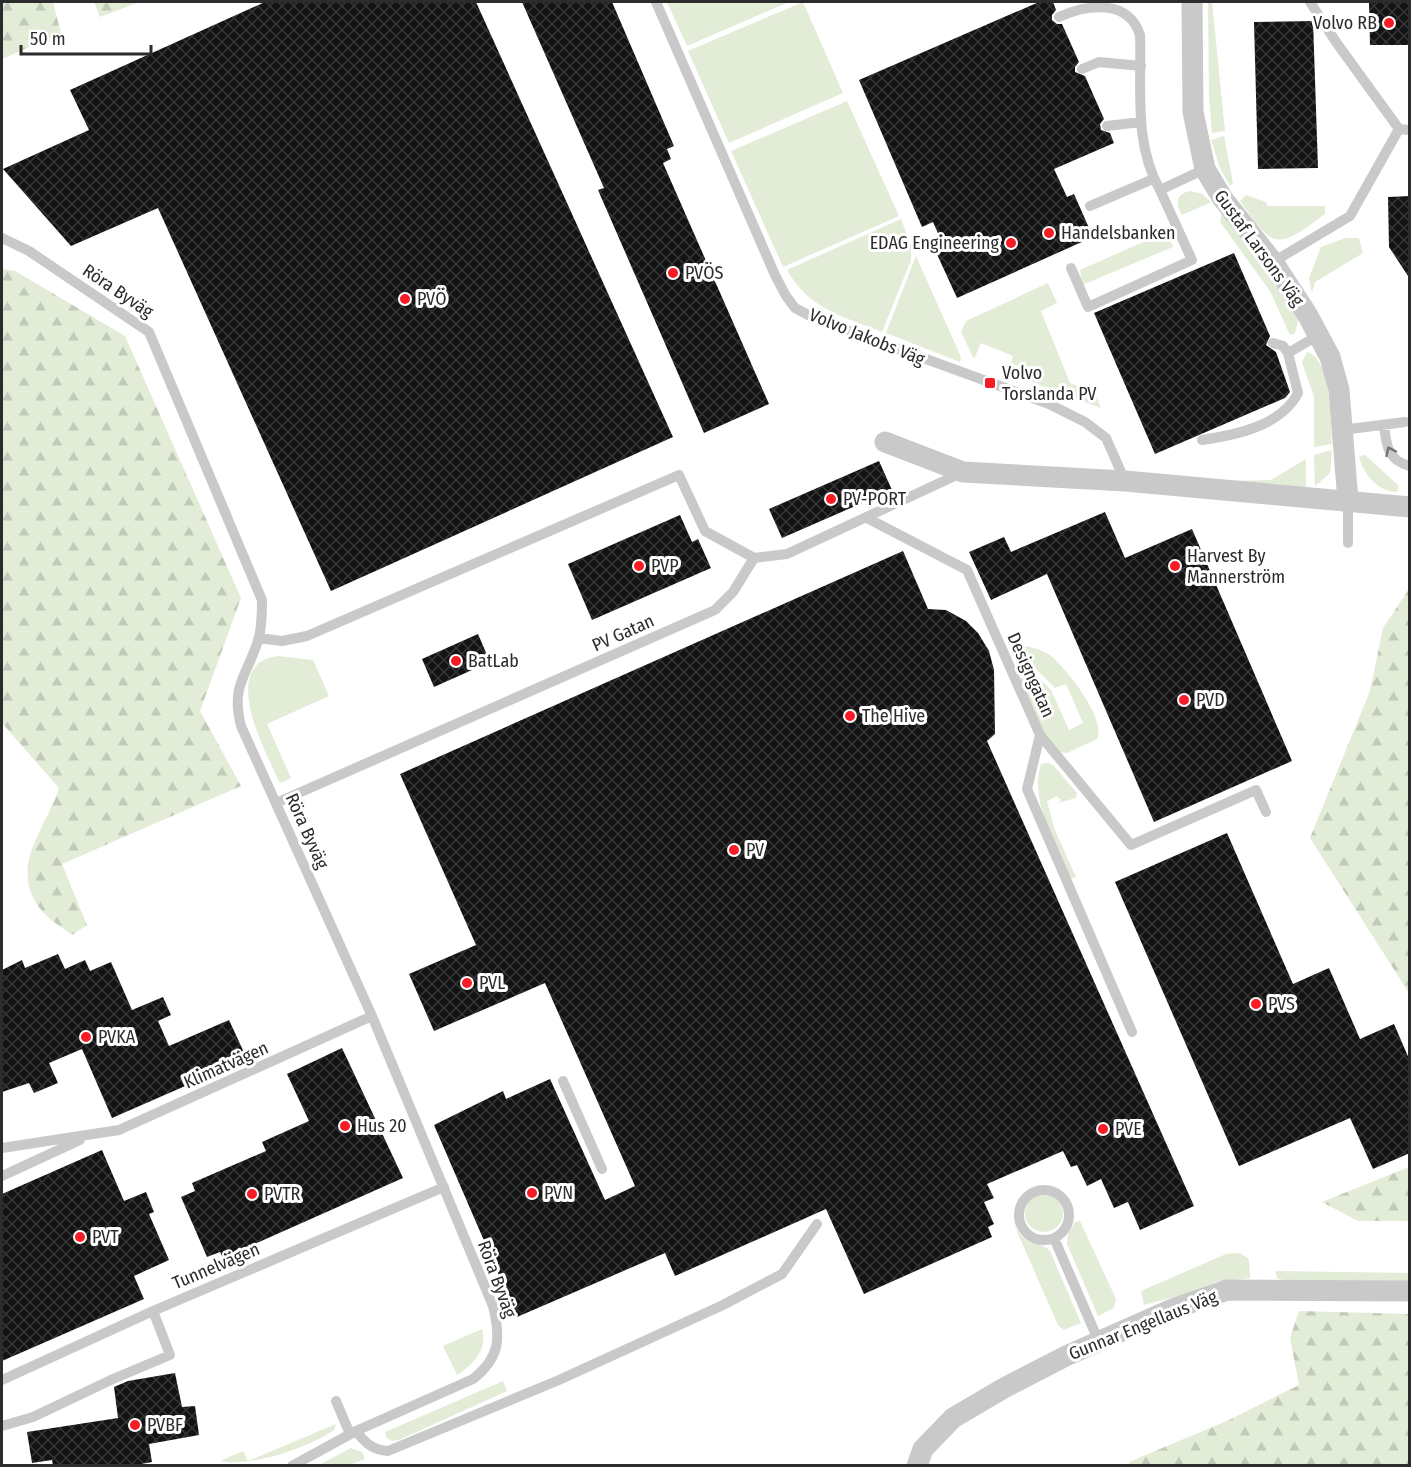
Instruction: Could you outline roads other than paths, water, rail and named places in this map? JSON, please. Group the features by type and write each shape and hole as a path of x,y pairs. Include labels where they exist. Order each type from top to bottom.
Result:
{"street":[{"name":"Gustaf Larsons Väg","path":"1192,2 1193,112 1205,169 1223,199 1273,262 1319,335 1330,357 1339,390 1348,501"},
{"path":"885,442 963,472 1125,480 1410,507"},
{"name":"Gunnar Engellaus Väg","path":"917,1466 923,1449 953,1418 1004,1388 1099,1342 1199,1298 1227,1290 1410,1291"}],"lane":[{"name":"Volvo Jakobs Väg","path":"656,2 776,275 786,296 795,308 840,329 1049,404 1085,422 1106,438 1125,480"},
{"path":"1273,262 1350,216 1405,129 1336,42 1310,2"},
{"path":"1059,17 1080,7 1123,9 1137,23 1141,66 1141,122 1146,164 1194,265 1115,300 1088,307 1071,268"},
{"path":"1082,69 1099,62 1141,66"},
{"path":"1107,126 1141,122"},
{"path":"1160,190 1205,169"},
{"path":"1090,206 1153,178"},
{"name":"Röra Byväg","path":"2,238 29,250 150,332 257,584 262,616 259,638 237,692 237,710 241,726 372,1017 493,1306 499,1328 494,1358 472,1379 353,1432 292,1466"},
{"path":"1288,353 1319,335"},
{"path":"1202,440 1238,435 1291,406 1298,393 1288,353 1283,346 1273,343"},
{"path":"1342,430 1405,422"},
{"path":"1384,425 1390,455 1397,463 1410,466"},
{"path":"259,638 282,641 307,636 680,475 705,531 754,558 787,554 963,472"},
{"path":"1347,543 1348,501"},
{"name":"Designgatan","path":"867,518 967,570 1040,735 1027,789 1132,1032"},
{"name":"PV Gatan","path":"276,803 714,610 733,592 754,558"},
{"path":"1040,735 1131,845 1256,790 1266,812"},
{"name":"Klimatvägen","path":"2,1148 119,1130 372,1017"},
{"path":"563,1080 602,1169"},
{"name":"Klimatvägen","path":"2,1176 92,1134"},
{"name":"Tunnelvägen","path":"2,1380 153,1311 444,1187"},
{"path":"1038,1190 1054,1191 1066,1203 1069,1211 1066,1227 1054,1238 1037,1240 1029,1236 1019,1223 1019,1206 1023,1199 1038,1190"},
{"path":"336,1401 353,1432 376,1450 388,1451 559,1380 723,1305 782,1274 817,1224"},
{"path":"1054,1238 1099,1342"},
{"path":"2,1426 33,1417 112,1379 170,1355 153,1311"}],"place":[{"name":"Volvo RB","path":"1389,23"},
{"name":"Handelsbanken","path":"1049,233"},
{"name":"EDAG Engineering","path":"1011,243"},
{"name":"PVÖS","path":"673,273"},
{"name":"PVÖ","path":"405,299"},
{"name":"Volvo Torslanda PV","path":"990,383"},
{"name":"PV-PORT","path":"831,499"},
{"name":"PVP","path":"639,566"},
{"name":"Harvest By Mannerström","path":"1175,566"},
{"name":"BatLab","path":"456,661"},
{"name":"PVD","path":"1184,700"},
{"name":"The Hive","path":"850,716"},
{"name":"PV","path":"734,850"},
{"name":"PVL","path":"467,983"},
{"name":"PVS","path":"1256,1004"},
{"name":"PVKA","path":"86,1037"},
{"name":"Hus 20","path":"345,1126"},
{"name":"PVE","path":"1103,1129"},
{"name":"PVN","path":"532,1193"},
{"name":"PVTR","path":"252,1194"},
{"name":"PVT","path":"80,1237"},
{"name":"PVBF","path":"135,1425"}]}
